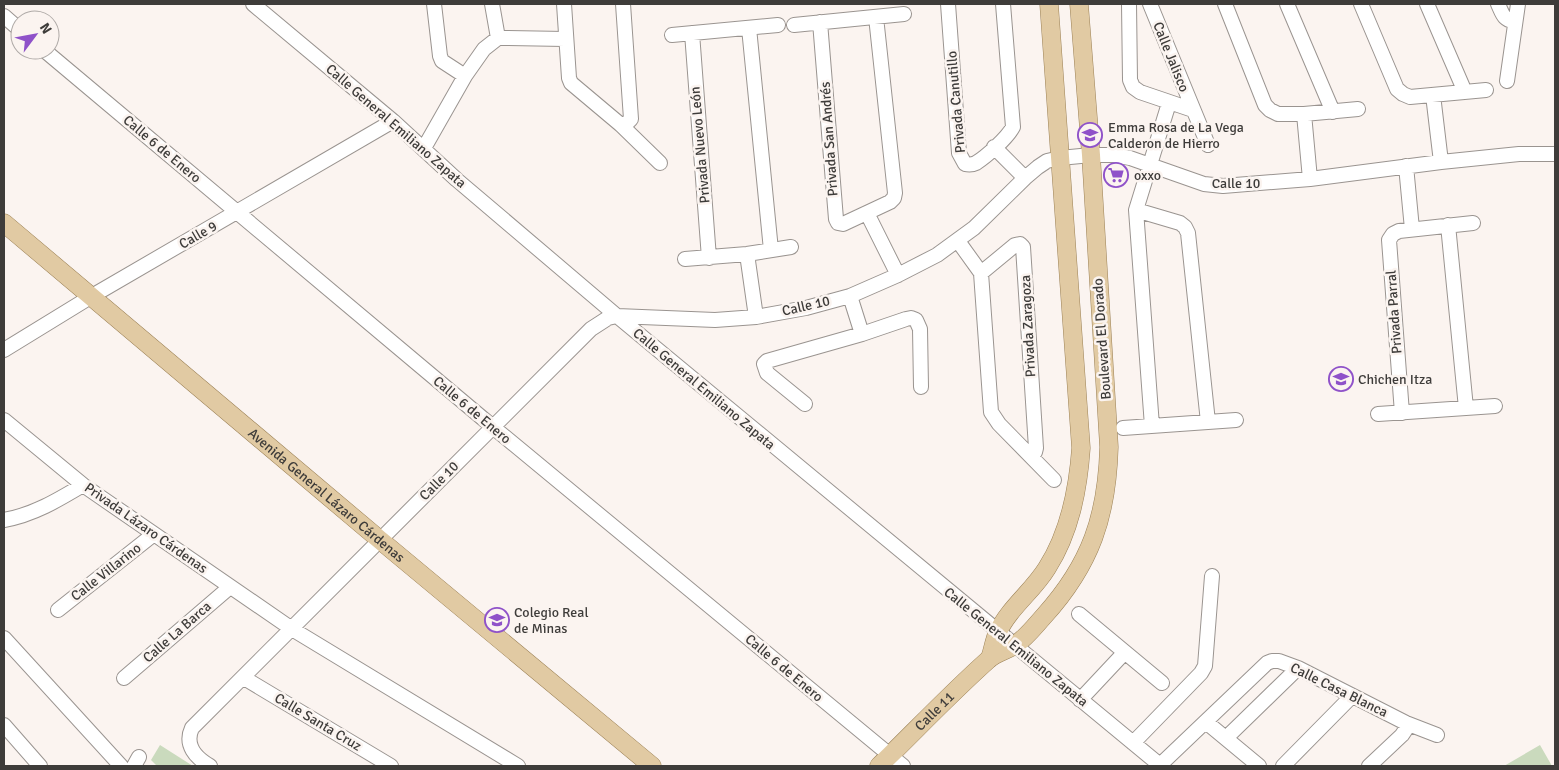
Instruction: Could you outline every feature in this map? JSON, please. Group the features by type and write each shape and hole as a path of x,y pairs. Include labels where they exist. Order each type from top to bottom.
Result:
{"main road":[{"name":"Boulevard El Dorado","path":"998,632 1046,569 1063,537 1079,477 1081,448 1049,4"},
{"name":"Boulevard El Dorado","path":"1014,646 1062,595 1080,569 1092,541 1108,479 1109,447 1091,155 1079,4"},
{"name":"Avenida General Lázaro Cárdenas","path":"4,223 652,766"},
{"name":"Calle 11","path":"990,658 998,632"},
{"name":"Calle 11","path":"891,763 990,658 1014,646"}],"street":[{"name":"Calle General Emiliano Zapata","path":"253,4 393,121 457,180 617,316 1161,766"},
{"path":"434,4 442,61 466,76"},
{"path":"492,4 498,38"},
{"path":"564,4 565,39 571,83 621,125 660,163"},
{"path":"621,125 631,119 623,4"},
{"name":"Privada Canutillo","path":"948,4 961,159 965,164 970,165 976,163 1014,127 1003,4"},
{"name":"Calle Jalisco","path":"1129,4 1130,80 1134,87 1140,92 1193,110"},
{"name":"Calle Jalisco","path":"1150,4 1208,145"},
{"path":"1225,4 1265,105 1270,110 1278,114 1304,114 1358,109"},
{"path":"1288,4 1333,112"},
{"path":"1360,4 1397,88 1403,94 1410,97 1486,90"},
{"path":"1427,4 1465,92"},
{"path":"1498,4 1504,16 1508,20 1515,22"},
{"path":"1507,80 1518,4"},
{"path":"794,25 904,14"},
{"name":"Privada San Andrés","path":"820,22 836,219 838,223 843,224 890,202 894,198 895,193 876,17"},
{"path":"672,34 778,25"},
{"path":"750,28 771,250"},
{"name":"Privada Nuevo León","path":"692,33 709,258"},
{"path":"424,148 484,49 498,38 565,39"},
{"name":"Calle 6 de Enero","path":"56,60 891,763"},
{"path":"1433,95 1441,162"},
{"name":"Calle Jalisco","path":"1150,165 1169,103"},
{"path":"1304,114 1310,179"},
{"name":"Calle 9","path":"4,350 92,296 393,121"},
{"path":"994,147 1025,178"},
{"name":"Calle 10","path":"210,766 196,755 190,744 189,735 192,728 244,678 590,329 608,318 617,316 715,320 756,317 806,308 850,296 937,255 974,228 1025,178 1047,161 1060,158 1114,154 1204,184 1223,186 1310,179 1518,154 1555,154"},
{"path":"1150,165 1136,210 1152,426"},
{"path":"1406,166 1412,228"},
{"path":"1136,210 1180,223 1188,233 1208,422"},
{"path":"867,213 898,275"},
{"name":"Privada Parral","path":"1402,412 1389,240 1399,230 1473,222"},
{"path":"1448,225 1466,408"},
{"path":"958,241 981,273 991,412 999,424 1054,480"},
{"name":"Privada Zaragoza","path":"981,273 1015,244 1020,244 1023,247 1036,448 1031,456"},
{"path":"685,260 747,254 791,247"},
{"path":"747,254 756,317"},
{"path":"850,296 862,334"},
{"path":"805,404 767,373 764,364 772,359 862,334 906,318 916,320 920,329 922,387"},
{"path":"1378,414 1495,406"},
{"name":"Privada Lázaro Cárdenas","path":"4,420 83,484 292,629 518,766"},
{"path":"1123,428 1236,420"},
{"path":"4,520 37,511 83,484"},
{"name":"Calle Villarino","path":"58,610 154,534"},
{"path":"1133,743 1201,673 1205,666 1212,576"},
{"name":"Calle La Barca","path":"124,678 230,586"},
{"path":"1079,614 1162,683"},
{"path":"4,638 120,766"},
{"path":"1080,700 1124,652"},
{"name":"Calle Casa Blanca","path":"1161,766 1272,660 1298,668 1406,723 1437,735"},
{"path":"1226,738 1298,668"},
{"name":"Calle Santa Cruz","path":"244,678 392,766"},
{"path":"1283,766 1352,696"},
{"path":"1206,722 1259,766"},
{"path":"1369,766 1402,735 1406,729 1406,723"},
{"path":"4,725 40,766"}],"green space":[{"path":"160,745 193,766 157,766 151,760"},
{"path":"1540,745 1552,766 1504,766"}],"place":[{"name":"Emma Rosa de La Vega Calderon de Hierro","path":"1090,135"},
{"name":"oxxo","path":"1116,175"},
{"name":"Chichen Itza","path":"1341,379"},
{"name":"Colegio Real de Minas","path":"497,620"}]}
